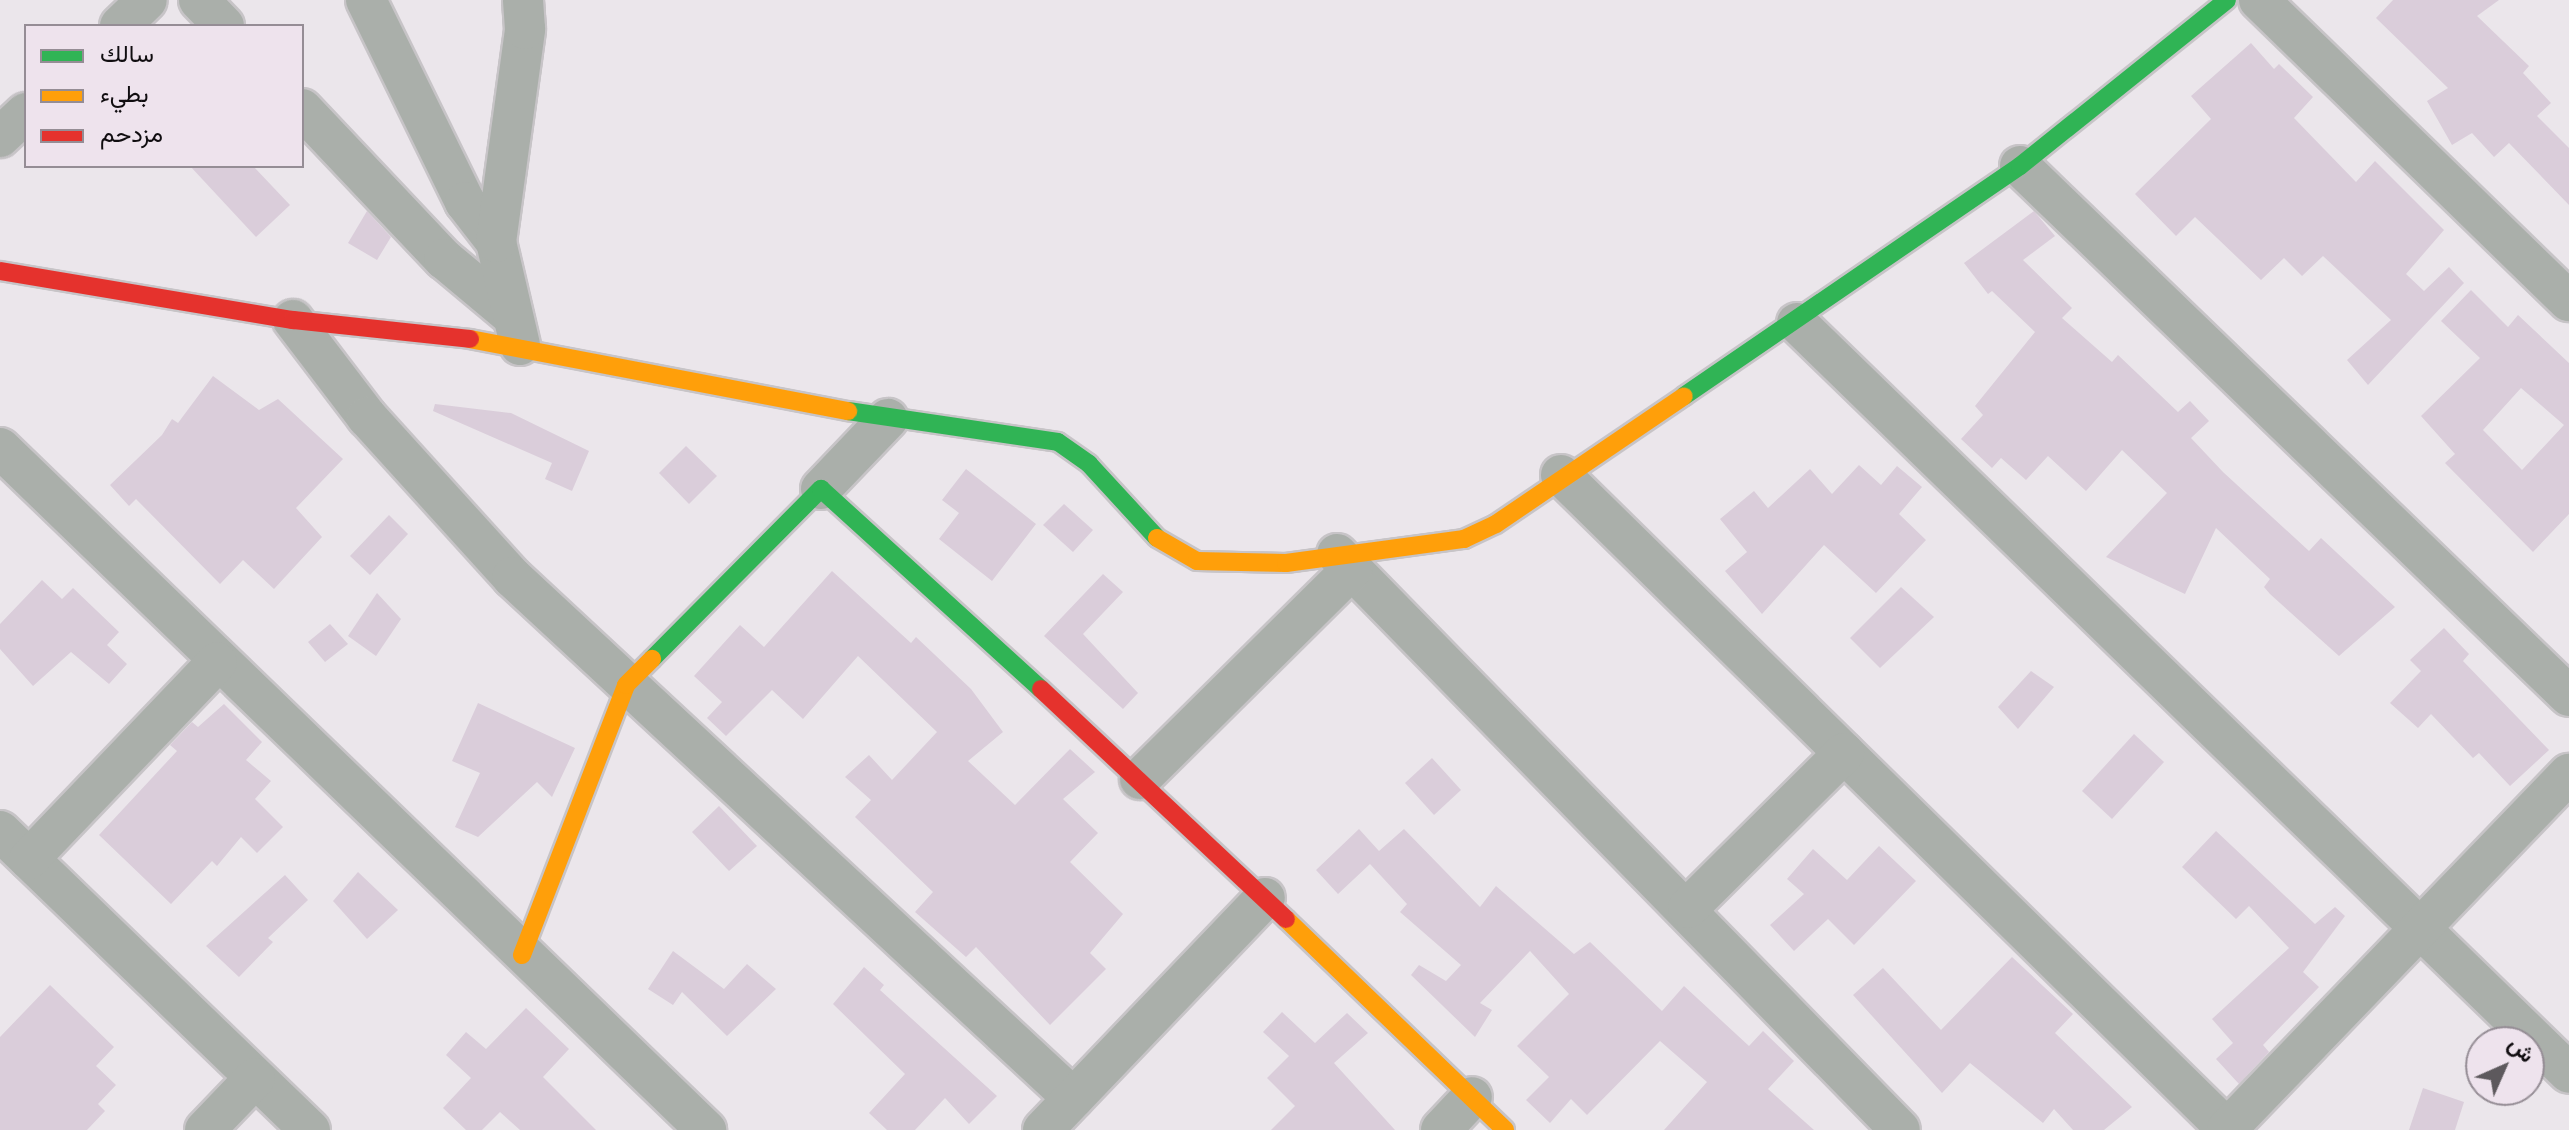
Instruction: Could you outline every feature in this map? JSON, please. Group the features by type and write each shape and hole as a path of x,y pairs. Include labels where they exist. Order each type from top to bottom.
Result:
{"street":[{"path":"122,24 147,0"},
{"path":"199,0 222,24"},
{"path":"366,0 465,202 496,242"},
{"path":"515,329 496,242 525,29 523,0"},
{"path":"0,271 293,320 515,329 888,419 1015,432 1058,442 1089,464 1159,540 1197,561 1344,561 1464,539 1496,524 1561,475 1797,323 2020,166 2227,0"},
{"path":"2259,0 2569,301"},
{"path":"304,111 515,329"},
{"path":"0,137 24,115"},
{"path":"2020,166 2569,696"},
{"path":"293,320 439,500 626,685 812,850 1073,1098"},
{"path":"1797,323 2419,932 2569,1073"},
{"path":"522,955 626,685 888,419"},
{"path":"0,448 217,662 706,1130"},
{"path":"1561,475 2227,1130 2569,774"},
{"path":"821,489 1140,779 1505,1130"},
{"path":"1140,779 1344,561"},
{"path":"1344,561 1688,908 1900,1130"},
{"path":"29,859 217,662"},
{"path":"1688,908 1844,753"},
{"path":"0,831 310,1130"},
{"path":"1043,1130 1265,898"},
{"path":"205,1130 255,1078"},
{"path":"1441,1130 1472,1097"}],"building":[{"path":"2393,0 2499,0 2477,16 2529,66 2523,73 2551,103 2537,116 2569,148 2569,205 2509,143 2494,157 2472,133 2452,145 2427,101 2448,88 2376,18"},
{"path":"2251,43 2274,69 2279,64 2313,97 2294,118 2356,182 2375,161 2444,230 2406,274 2424,291 2449,267 2464,283 2368,385 2347,360 2391,320 2323,256 2302,276 2284,258 2261,280 2195,217 2176,236 2135,194 2211,119 2191,96"},
{"path":"192,168 255,168 290,205 256,237"},
{"path":"367,211 391,237 377,260 348,243"},
{"path":"2034,211 2055,236 2023,260 2072,308 2062,318 2112,362 2118,355 2178,412 2190,401 2209,421 2191,438 2223,472 2309,551 2321,538 2395,607 2339,656 2270,594 2264,587 2270,579 2216,528 2185,594 2106,557 2167,493 2122,450 2086,491 2048,456 2026,480 2001,458 1992,468 1961,439 1983,415 1975,406 2035,332 1992,291 1988,294 1964,263"},
{"path":"2471,290 2508,327 2518,315 2569,363 2569,514 2533,552 2445,463 2455,454 2421,416 2480,358 2441,321","holes":["2521,388 2564,425 2522,470 2483,430"]},
{"path":"213,376 259,410 278,399 343,459 296,508 322,537 274,589 243,560 220,584 136,499 129,506 110,485 162,435 172,419 178,423"},
{"path":"435,404 511,413 589,451 572,491 545,479 552,463 433,411"},
{"path":"686,446 717,476 689,504 659,473"},
{"path":"1859,465 1881,485 1897,466 1922,487 1899,514 1926,540 1876,593 1824,545 1762,614 1725,571 1747,552 1720,519 1754,491 1768,508 1810,469 1832,494"},
{"path":"966,469 1036,524 992,581 939,539 959,513 942,500"},
{"path":"1064,504 1093,530 1073,552 1043,525"},
{"path":"389,515 408,534 370,575 350,556"},
{"path":"832,571 911,643 916,637 971,689 1003,732 968,761 1015,805 1070,749 1095,772 1063,799 1098,833 1070,862 1123,914 1090,953 1106,969 1050,1025 976,947 966,957 915,912 933,892 855,817 871,800 845,777 869,755 892,780 937,732 858,656 803,719 772,690 726,736 707,718 722,702 694,676 740,625 764,647"},
{"path":"1103,574 1123,592 1083,634 1138,693 1123,709 1044,636"},
{"path":"42,580 62,599 73,588 119,632 107,645 127,664 109,684 71,652 33,686 0,649 0,624"},
{"path":"1901,587 1934,617 1880,668 1850,638"},
{"path":"377,593 401,619 376,656 348,636"},
{"path":"330,624 348,644 325,662 308,642"},
{"path":"2444,628 2469,654 2463,661 2549,750 2510,786 2479,753 2473,758 2431,714 2418,728 2390,703 2421,671 2410,660"},
{"path":"2031,671 2054,687 2018,729 1998,707"},
{"path":"478,703 575,748 552,797 537,782 478,837 455,827 480,773 452,761"},
{"path":"224,704 262,742 246,760 271,781 255,799 283,827 257,853 241,837 217,866 212,861 171,904 99,835 177,751 170,745 192,722 198,727"},
{"path":"2134,734 2164,762 2112,819 2082,791"},
{"path":"1432,758 1461,790 1434,815 1405,783"},
{"path":"719,806 757,846 729,871 692,832"},
{"path":"1359,829 1379,851 1404,829 1480,907 1496,886 1574,954 1590,942 1662,1011 1684,986 1749,1046 1763,1031 1794,1061 1768,1089 1814,1130 1664,1130 1707,1082 1660,1041 1587,1115 1571,1099 1550,1123 1526,1100 1549,1077 1517,1046 1569,994 1530,951 1480,1003 1492,1010 1475,1037 1411,975 1419,965 1446,981 1461,965 1400,912 1407,904 1370,864 1338,894 1316,870"},
{"path":"2216,831 2315,924 2335,907 2345,916 2303,972 2319,987 2263,1045 2269,1052 2239,1084 2216,1059 2233,1043 2212,1019 2289,948 2249,906 2236,919 2182,867"},
{"path":"1879,846 1916,881 1854,945 1828,919 1794,951 1770,925 1804,894 1787,879 1813,849 1847,880"},
{"path":"358,872 398,910 367,939 333,901"},
{"path":"285,875 308,900 268,938 273,942 239,977 206,946"},
{"path":"673,951 724,989 747,964 776,989 727,1036 682,992 673,1005 648,989"},
{"path":"2012,957 2073,1014 2055,1033 2132,1107 2104,1130 2073,1130 2054,1109 2043,1123 1970,1063 1942,1093 1853,995 1883,968 1941,1030"},
{"path":"864,967 884,985 880,990 997,1096 969,1124 945,1098 915,1130 887,1130 869,1113 905,1074 833,1004"},
{"path":"50,985 114,1047 96,1066 116,1085 98,1104 105,1111 87,1130 0,1130 0,1037"},
{"path":"526,1008 569,1049 543,1077 596,1130 520,1130 500,1112 482,1130 466,1130 443,1108 471,1078 446,1055 466,1032 486,1049"},
{"path":"1282,1012 1315,1043 1347,1013 1368,1033 1334,1063 1395,1130 1271,1130 1295,1106 1267,1078 1289,1056 1263,1032"},
{"path":"2423,1088 2464,1102 2455,1130 2409,1130"}],"traffic: fast":[{"path":"1684,396 2020,166 2227,0"},
{"path":"848,411 1058,442 1089,464 1157,538"},
{"path":"652,659 821,489 1041,689"}],"traffic: slow":[{"path":"470,339 848,411"},
{"path":"1157,538 1197,561 1286,563 1464,539 1496,524 1684,396"},
{"path":"522,955 626,685 652,659"},
{"path":"1286,919 1505,1130"}],"traffic: jam":[{"path":"0,271 293,320 470,339"},
{"path":"1041,689 1286,919"}]}
